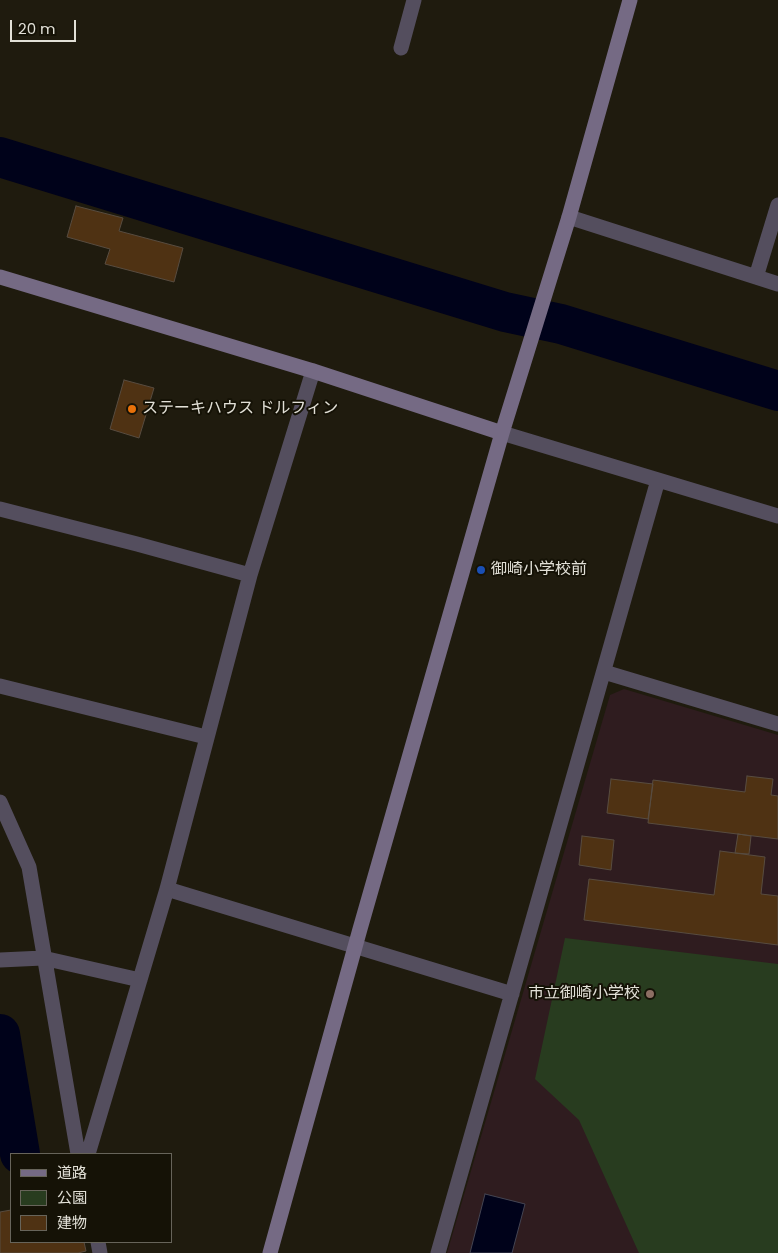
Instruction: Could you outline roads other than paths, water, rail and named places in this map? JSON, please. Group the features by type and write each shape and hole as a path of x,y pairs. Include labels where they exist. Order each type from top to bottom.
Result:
{"street":[{"path":"401,48 414,0"},
{"path":"270,1253 355,946 502,433 569,217 630,0"},
{"path":"756,277 778,204"},
{"path":"569,217 778,284"},
{"path":"0,277 313,371 502,433 778,516"},
{"path":"88,1153 167,890 250,576 313,371"},
{"path":"438,1253 658,480"},
{"path":"0,509 137,544 250,576"},
{"path":"604,672 778,724"},
{"path":"0,686 206,737"},
{"path":"0,802 29,867 43,958 78,1153"},
{"path":"167,890 512,994"},
{"path":"0,960 43,958 140,980"}],"water":[{"path":"485,1194 525,1204 512,1253 470,1253"}],"waterway":[{"path":"0,157 505,312 561,324 778,391"},
{"path":"0,1034 20,1153"}],"place":[{"name":"ステーキハウス ドルフィン","path":"132,409"},
{"name":"御崎小学校前","path":"481,570"},
{"name":"市立御崎小学校","path":"650,994"}]}
